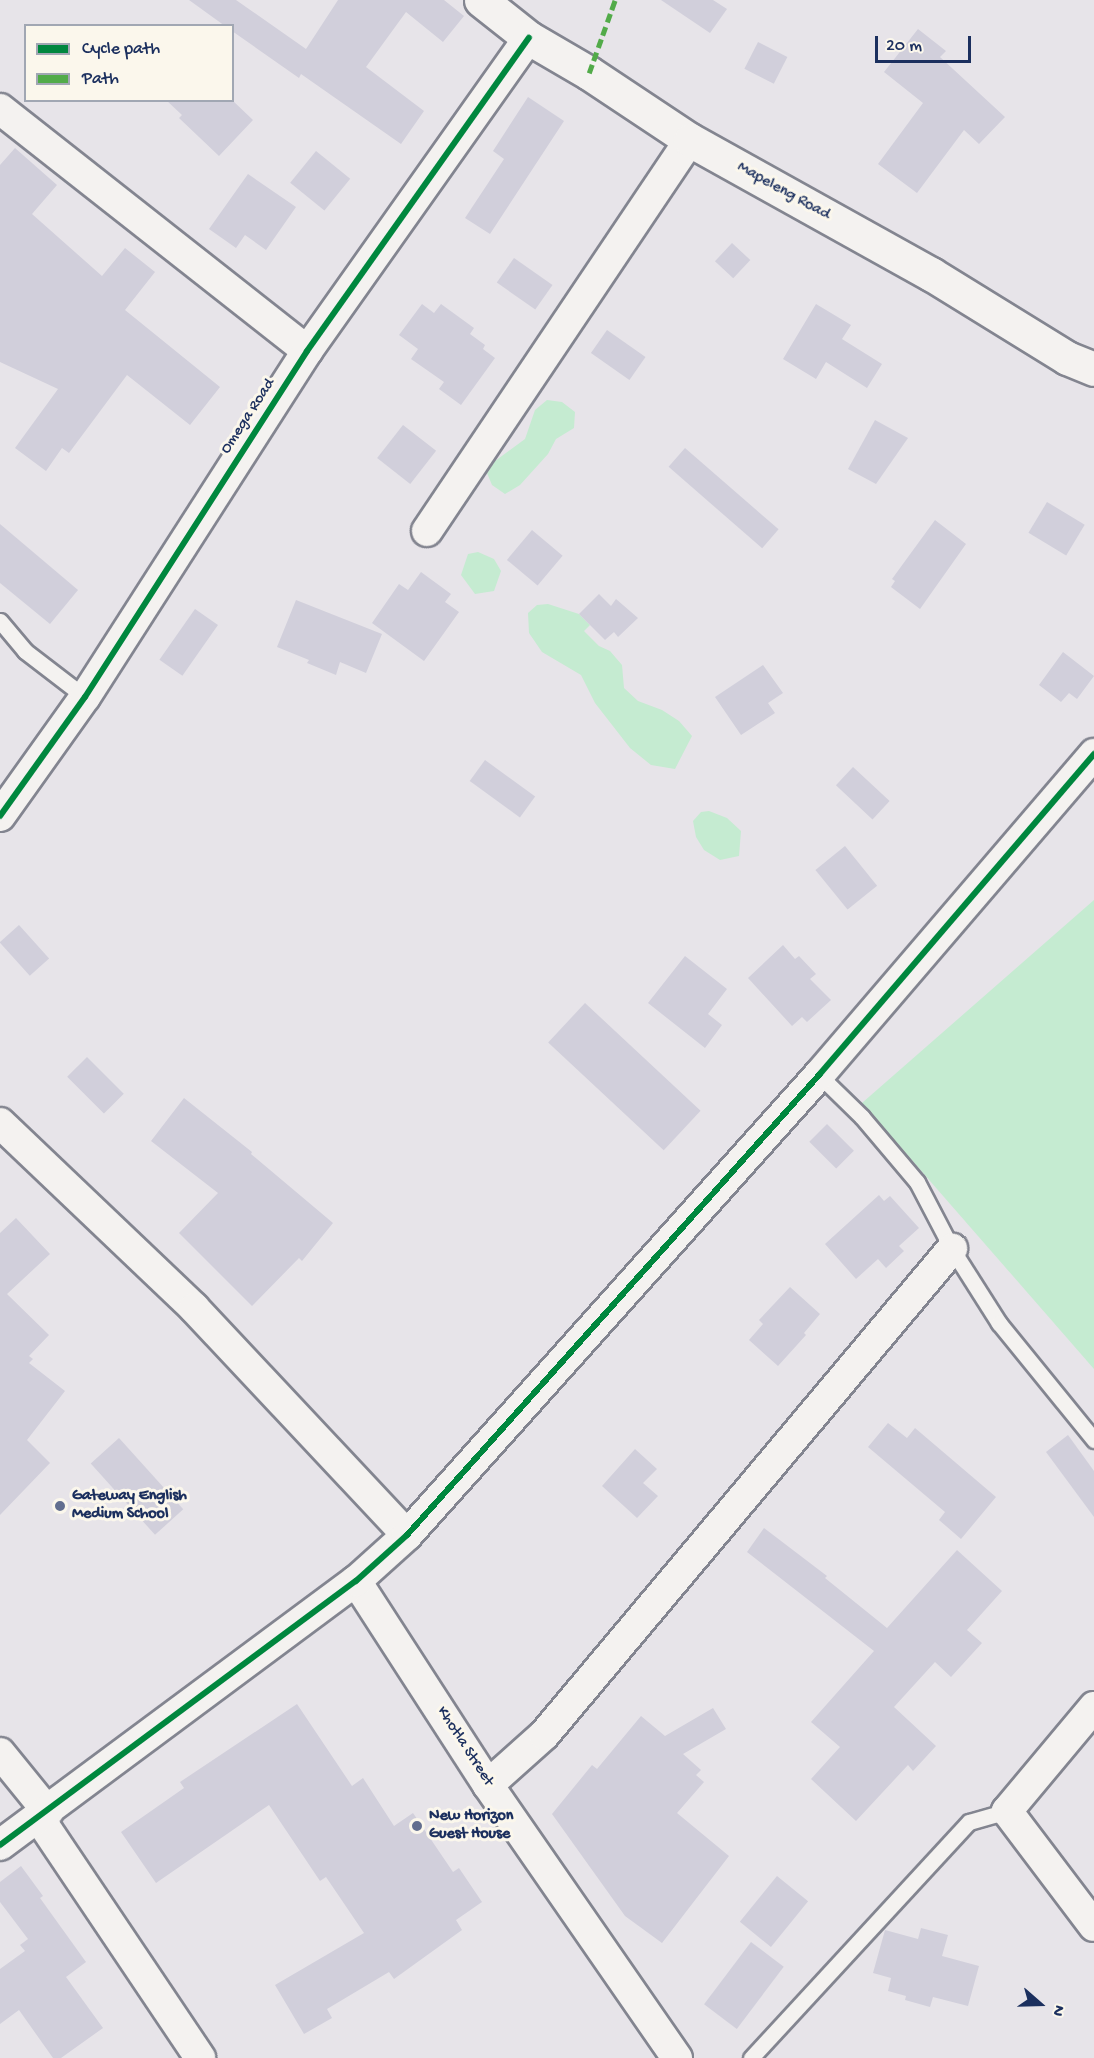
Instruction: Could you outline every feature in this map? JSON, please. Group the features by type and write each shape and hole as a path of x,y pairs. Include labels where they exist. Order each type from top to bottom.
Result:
{"street":[{"name":"Mapeleng Road","path":"481,0 529,38 589,73 690,140 931,274 1067,358 1094,369"},
{"name":"Omega Road","path":"0,816 85,697 307,351 529,38"},
{"path":"0,109 307,351"},
{"path":"427,531 690,140"},
{"path":"0,1845 44,1815 356,1581 407,1535 819,1075 1094,754"},
{"path":"0,1123 194,1308 407,1535"},
{"path":"488,1785 544,1736 952,1249"},
{"name":"Khotla Street","path":"356,1581 488,1785 677,2058"},
{"path":"1094,1707 1007,1811 1094,1926"},
{"path":"0,1753 44,1815 200,2058"}],"lane":[{"path":"0,621 26,651 85,697"},
{"path":"819,1075 862,1117 917,1182 952,1249 999,1323 1094,1440"},
{"path":"751,2058 969,1822 1007,1811"}],"green space":[{"path":"547,400 562,402 575,412 574,428 556,439 548,454 520,485 505,494 492,485 487,473 495,461 525,439 535,410"},
{"path":"478,552 494,559 501,571 494,591 475,594 461,575 468,554"},
{"path":"548,604 579,614 590,625 584,631 599,646 610,651 622,665 624,688 638,701 662,710 679,721 692,736 675,769 651,765 630,748 595,703 581,675 542,652 529,633 528,613 537,605"},
{"path":"709,811 727,818 741,831 739,856 720,860 704,850 696,837 693,821 701,812"},
{"path":"1094,900 1094,1369 862,1103"}],"building":[{"path":"189,0 236,0 306,49 338,0 444,0 464,16 443,42 406,12 366,67 424,111 401,144 301,74 299,78 234,32 234,24 222,24"},
{"path":"661,0 713,0 727,9 710,33"},
{"path":"918,29 946,51 940,57 1005,117 979,144 964,130 917,193 878,164 923,103 884,72"},
{"path":"758,42 787,57 774,84 744,69"},
{"path":"528,97 564,121 490,234 465,218 504,159 493,151"},
{"path":"168,102 234,102 253,120 219,156 179,118 182,115"},
{"path":"15,148 57,185 32,214 102,276 125,248 155,272 125,310 220,387 190,425 127,375 69,453 62,448 46,471 15,448 58,389 0,362 0,165"},
{"path":"316,151 350,179 324,211 290,183"},
{"path":"248,174 296,207 266,250 245,235 236,248 209,229"},
{"path":"732,243 750,260 733,278 715,261"},
{"path":"514,258 553,285 535,310 497,283"},
{"path":"422,304 434,313 441,304 474,328 470,334 485,345 483,349 495,358 461,405 439,389 444,382 411,359 418,349 399,335"},
{"path":"816,304 851,325 842,339 882,364 867,388 826,362 816,379 783,359"},
{"path":"607,330 646,357 629,380 591,353"},
{"path":"875,420 908,438 876,484 848,469"},
{"path":"403,425 436,451 410,484 377,458"},
{"path":"685,448 779,529 762,548 669,467"},
{"path":"1047,502 1085,525 1066,556 1028,533"},
{"path":"935,520 966,544 920,609 891,587 895,581 892,579"},
{"path":"0,524 78,590 50,624 0,583"},
{"path":"532,530 563,556 538,586 507,560"},
{"path":"421,572 451,594 445,602 459,612 424,661 372,623 399,584 408,590"},
{"path":"599,594 611,606 616,599 638,618 618,637 614,632 605,640 579,614"},
{"path":"296,600 382,634 366,673 340,662 336,675 307,663 309,660 277,647"},
{"path":"195,609 218,625 182,676 159,660"},
{"path":"1063,652 1094,676 1077,699 1069,693 1061,702 1039,685"},
{"path":"763,665 783,693 768,703 775,713 741,735 715,697"},
{"path":"485,760 535,796 520,817 470,781"},
{"path":"853,767 890,801 873,819 836,785"},
{"path":"845,846 877,886 848,910 815,870"},
{"path":"19,925 49,958 30,976 0,943"},
{"path":"783,945 795,959 799,956 816,974 810,979 831,1000 807,1022 802,1017 792,1026 748,978"},
{"path":"685,956 727,989 708,1014 722,1025 705,1048 648,1003"},
{"path":"585,1003 701,1111 664,1150 548,1042"},
{"path":"87,1057 124,1094 104,1114 67,1077"},
{"path":"184,1098 252,1152 251,1154 333,1223 302,1261 299,1258 252,1306 179,1233 218,1193 151,1141"},
{"path":"827,1124 854,1151 836,1169 809,1142"},
{"path":"879,1195 884,1201 890,1196 919,1228 899,1246 904,1251 886,1268 878,1259 856,1279 825,1244"},
{"path":"16,1218 50,1254 7,1294 49,1335 29,1356 33,1359 29,1363 65,1391 27,1440 50,1463 0,1515 0,1233"},
{"path":"790,1287 820,1314 804,1333 806,1335 778,1366 749,1340 763,1324 759,1320"},
{"path":"888,1423 907,1438 915,1428 996,1497 961,1539 939,1520 945,1512 868,1447"},
{"path":"1068,1435 1094,1471 1094,1517 1046,1452"},
{"path":"119,1438 183,1509 155,1535 91,1463"},
{"path":"635,1449 657,1469 643,1483 658,1496 637,1518 602,1486"},
{"path":"764,1528 827,1576 825,1578 887,1628 957,1550 1002,1591 967,1630 982,1643 951,1677 935,1662 894,1707 936,1746 913,1771 908,1765 856,1821 811,1779 840,1747 811,1722 874,1651 747,1552"},
{"path":"297,1704 352,1786 363,1778 394,1826 413,1813 453,1872 459,1868 482,1902 456,1920 462,1930 394,1979 389,1972 327,2009 332,2018 304,2034 275,1985 364,1933 326,1877 320,1881 269,1805 156,1883 121,1832 184,1788 180,1782"},
{"path":"713,1708 726,1729 683,1754 701,1770 696,1775 704,1782 677,1813 729,1856 662,1943 625,1916 552,1814 592,1765 597,1769 641,1716 665,1736"},
{"path":"21,1866 43,1896 40,1898 86,1962 66,1977 103,2028 61,2058 53,2058 19,2010 0,2024 0,1969 25,1951 20,1945 28,1939 0,1902 0,1882"},
{"path":"777,1876 808,1901 771,1947 740,1922"},
{"path":"921,1928 948,1935 942,1956 979,1966 968,2006 933,1997 930,2007 905,2000 906,1996 888,1991 891,1978 873,1973 885,1930 918,1939"},
{"path":"751,1942 784,1967 737,2029 704,2004"}],"marked path":[{"path":"589,73 615,0"}],"cycle path":[{"path":"0,816 85,697 307,351 529,38"},
{"path":"0,1845 356,1581 407,1535 819,1075 1094,754"}],"place":[{"name":"Gateway English Medium School","path":"60,1506"},
{"name":"New Horizon Guest House","path":"417,1826"}]}
